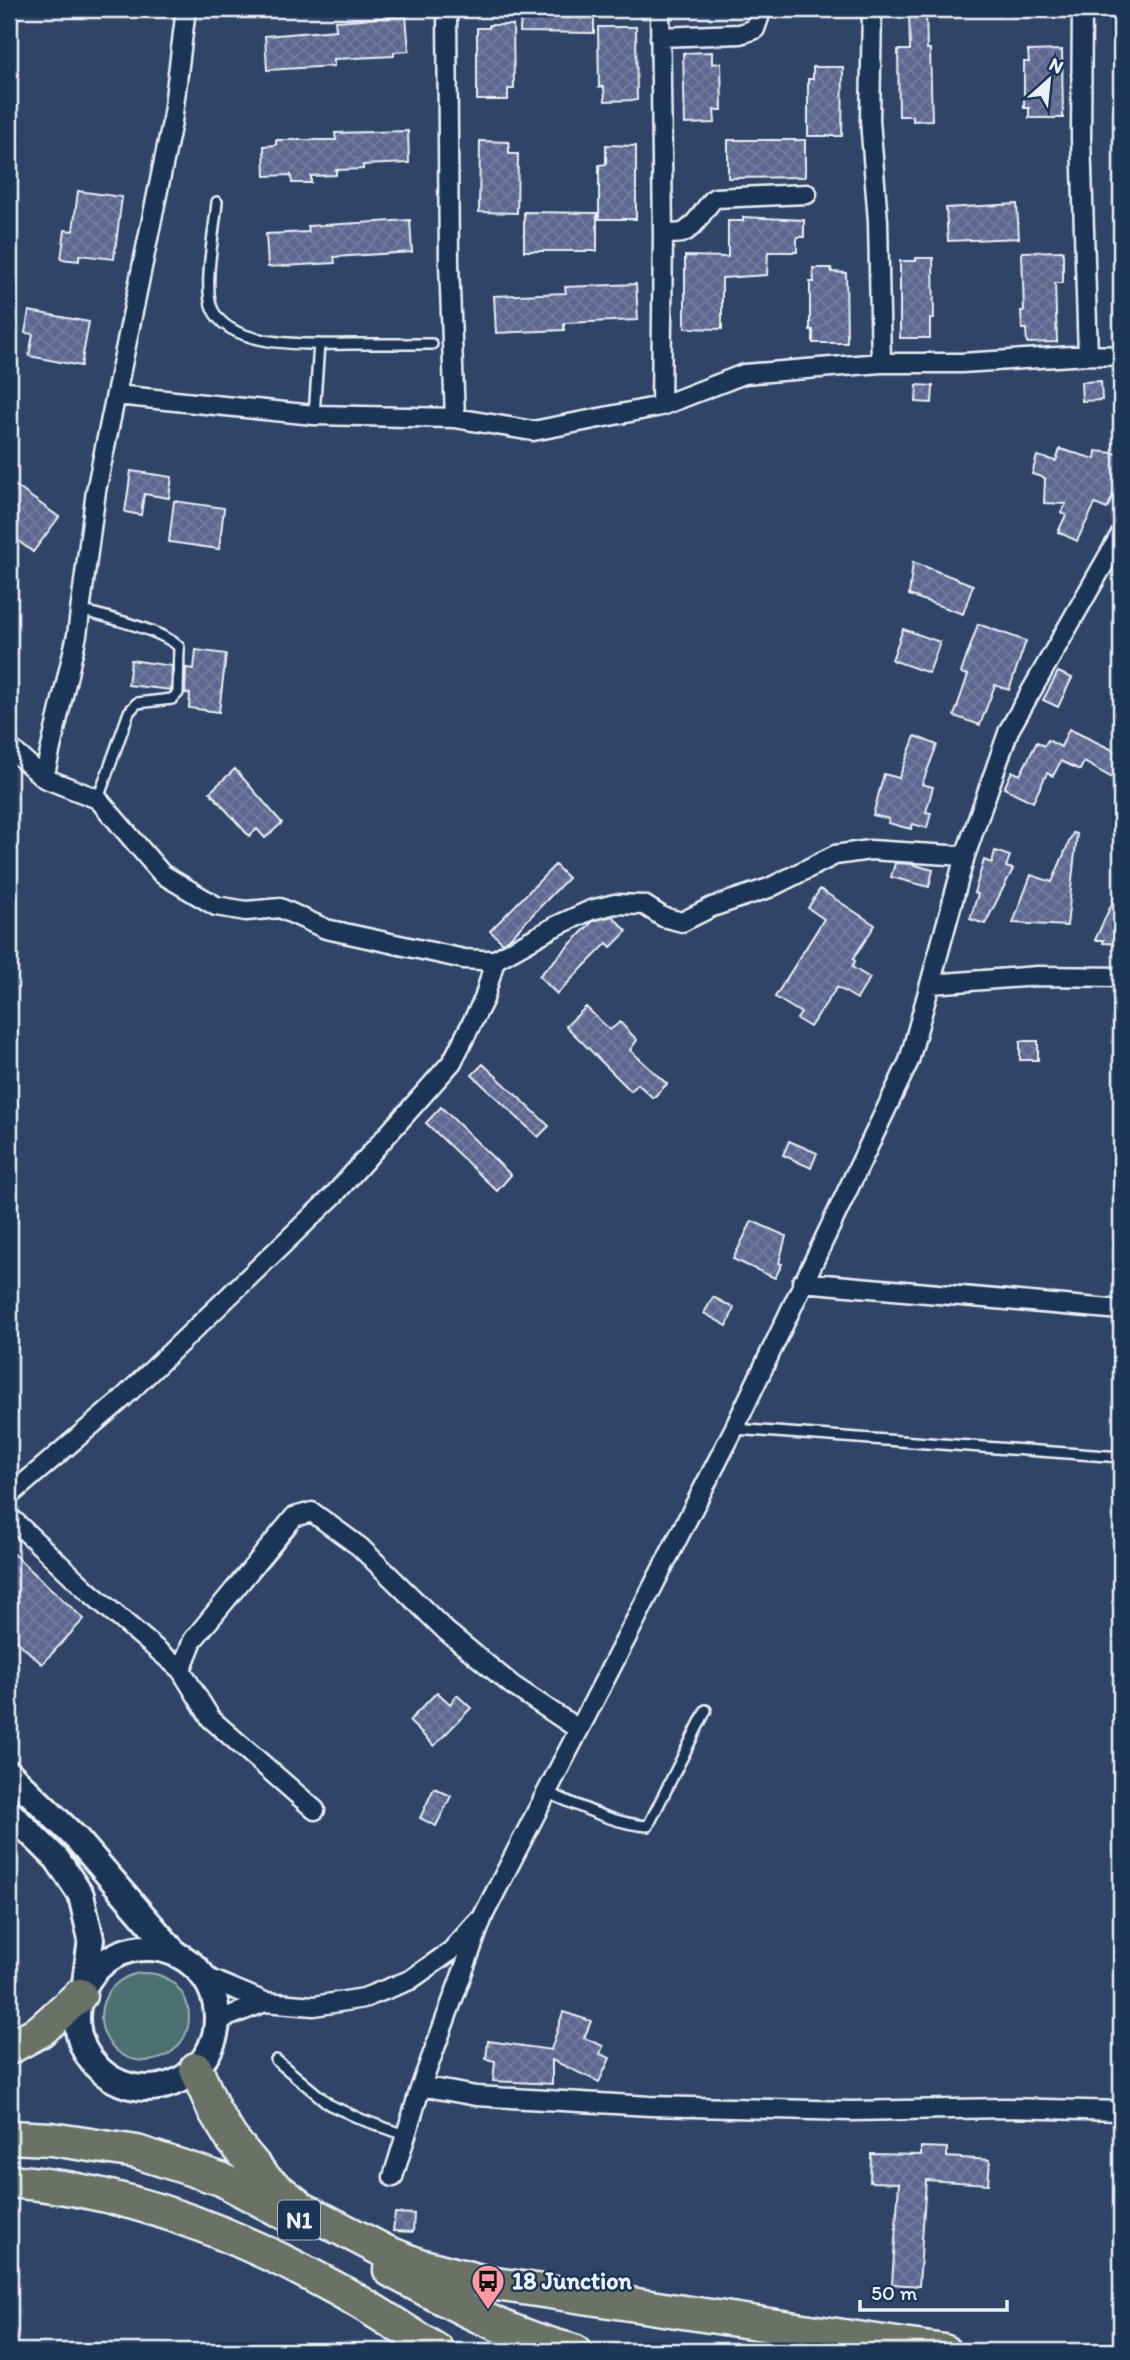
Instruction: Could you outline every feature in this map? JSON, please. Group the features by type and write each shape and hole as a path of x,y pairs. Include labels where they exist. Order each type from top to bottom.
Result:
{"highway":[{"path":"9,2048 40,2031 83,1989"},
{"path":"196,2069 214,2110 231,2138 265,2180 303,2209 386,2252 419,2265 489,2283 944,2351"},
{"name":"N1","path":"9,2137 51,2139 137,2152 222,2179 420,2287 548,2345 574,2351"},
{"name":"N1","path":"9,2181 49,2184 146,2205 242,2241 334,2287 438,2351"}],"street":[{"path":"44,778 77,635 96,491 172,122 186,9"},
{"path":"447,9 455,418"},
{"path":"660,9 663,234 661,406"},
{"path":"660,37 740,34 755,29 762,9"},
{"path":"872,9 870,120 878,221 881,363"},
{"path":"1082,9 1082,138 1088,355"},
{"path":"663,234 683,232 693,225 715,198 807,194"},
{"path":"116,395 314,415 455,418 533,431 661,406 744,374 881,363 961,363 1088,355 1121,356"},
{"path":"393,2177 421,2086 484,1914 734,1429 909,1061 965,856 1009,730 1113,559 1121,534"},
{"path":"9,747 44,778 98,799 162,874 216,906 246,911 280,908 326,929 464,959 495,960 591,909 615,904 644,905 663,917 682,922 712,907 769,888 835,855 870,849 965,856"},
{"path":"9,1496 120,1401 334,1195 452,1062 484,999 495,960"},
{"path":"931,984 1038,976 1121,977"},
{"path":"802,1282 1121,1310"},
{"path":"181,1670 193,1640 294,1517 312,1512 360,1547 446,1630 512,1685 578,1729"},
{"path":"9,1516 88,1591 181,1670 211,1719 315,1810"},
{"path":"9,1773 77,1839 176,1954"},
{"path":"9,1812 57,1859 81,1895 91,1939 77,2010 77,2026 83,2047 96,2065 113,2079 134,2087 156,2087 177,2081 196,2069 207,2055 218,2021 214,1997 203,1976 191,1963 176,1954 150,1948 125,1951 102,1963 83,1989"},
{"path":"203,1976 265,2002 314,2006 364,1998 410,1980 451,1951 484,1914"},
{"path":"218,2021 265,2002"},
{"path":"421,2086 476,2096 650,2106 851,2111 1004,2108 1121,2111"}],"lane":[{"path":"217,202 208,291 213,309 222,322 235,331 271,341 319,344 432,344"},
{"path":"314,415 319,344"},
{"path":"80,610 157,634 171,640 179,648 178,693 172,699 137,703 129,712 98,799"},
{"path":"734,1429 1121,1457"},
{"path":"545,1792 601,1815 636,1826 648,1826 706,1710"},
{"path":"276,2060 330,2105 405,2135"}],"green space":[{"path":"145,1973 170,1980 182,1992 189,2017 182,2042 170,2054 145,2061 120,2054 108,2042 101,2017 108,1992 120,1980"}],"building":[{"path":"521,9 594,9 594,33 520,32"},
{"path":"909,9 926,9 932,120 913,121 913,116 899,116 898,50 910,50"},
{"path":"406,16 409,51 394,52 394,56 334,59 334,66 267,70 265,36 336,30 335,21"},
{"path":"489,25 513,25 514,89 508,89 508,100 477,100 477,28 489,28"},
{"path":"598,27 636,27 637,100 605,101 604,87 599,87"},
{"path":"1062,50 1063,118 1029,118 1029,108 1024,108 1024,62 1029,62 1028,51"},
{"path":"712,52 712,64 721,63 722,110 714,110 715,123 685,124 683,53"},
{"path":"813,67 843,67 842,136 808,136 808,79 813,79"},
{"path":"408,131 409,163 363,165 363,169 336,170 336,175 311,176 311,183 292,183 291,175 265,176 264,146 276,145 276,140 336,140 335,133"},
{"path":"728,140 805,140 805,177 728,178"},
{"path":"480,141 509,142 509,154 518,154 517,213 479,212"},
{"path":"606,145 636,146 636,219 599,219 599,165 606,164"},
{"path":"78,191 122,197 114,259 79,255 79,261 61,259 65,230 73,231"},
{"path":"1017,204 1019,238 948,241 946,208"},
{"path":"524,212 597,213 597,251 524,251"},
{"path":"743,217 804,220 804,237 797,237 797,252 768,252 767,275 722,278 722,329 685,328 685,256 728,257 728,221 743,221"},
{"path":"410,220 412,252 334,257 335,263 268,267 266,234 309,232 308,226"},
{"path":"1063,251 1063,283 1055,283 1057,342 1027,343 1026,329 1022,329 1021,311 1024,311 1022,252"},
{"path":"916,258 933,258 934,319 930,319 930,338 900,338 900,261 916,261"},
{"path":"813,268 831,268 832,272 846,273 847,343 813,343 813,330 810,330 810,282 814,282"},
{"path":"636,284 638,320 564,323 564,330 496,333 494,296 566,293 565,287"},
{"path":"29,311 89,322 81,366 29,356 33,334 25,333"},
{"path":"1101,381 1102,400 1082,401 1081,382"},
{"path":"917,385 933,386 932,403 916,402"},
{"path":"1060,449 1095,459 1096,451 1121,454 1121,478 1107,509 1095,504 1077,541 1058,532 1066,515 1061,513 1066,504 1044,503 1045,478 1032,474 1037,456 1056,461"},
{"path":"131,471 172,477 169,498 144,494 141,515 125,512"},
{"path":"9,481 59,517 33,552 9,534"},
{"path":"174,501 224,508 219,549 169,542"},
{"path":"913,562 973,585 963,614 909,595"},
{"path":"978,624 1026,641 1009,690 995,685 980,725 954,716 968,675 961,673"},
{"path":"903,629 940,642 929,673 892,660"},
{"path":"196,650 226,654 219,712 189,708 190,694 185,693 186,668 194,669"},
{"path":"131,660 172,666 171,690 128,685"},
{"path":"1058,672 1072,678 1058,707 1043,700"},
{"path":"1069,729 1121,754 1121,783 1084,762 1080,770 1061,761 1053,776 1047,773 1033,802 1004,788 1012,771 1020,775 1037,742 1044,746 1048,740 1061,747"},
{"path":"915,736 937,745 922,784 933,787 926,812 931,813 927,828 913,824 911,829 888,823 889,819 873,815 884,774 899,778"},
{"path":"235,769 282,823 265,838 257,829 249,836 210,792"},
{"path":"1073,833 1077,834 1067,926 1013,923 1031,875 1052,882"},
{"path":"995,851 1010,856 1006,867 1013,869 985,924 970,919 978,894 974,893 984,860 992,863"},
{"path":"895,863 933,870 929,887 891,877"},
{"path":"555,865 568,878 503,943 490,931"},
{"path":"1121,884 1120,944 1095,940"},
{"path":"820,889 875,925 853,959 855,961 852,967 870,978 857,999 837,987 810,1027 797,1019 801,1013 775,997 824,919 808,908"},
{"path":"612,916 627,931 611,947 607,943 557,994 539,976 593,921"},
{"path":"586,1007 610,1030 620,1022 637,1040 630,1050 667,1084 653,1098 638,1084 631,1091 566,1026"},
{"path":"1020,1041 1038,1041 1038,1060 1020,1060"},
{"path":"483,1064 549,1126 538,1137 472,1075"},
{"path":"441,1107 511,1175 497,1191 426,1123"},
{"path":"789,1141 817,1153 811,1168 783,1155"},
{"path":"752,1221 786,1236 779,1263 782,1264 775,1278 733,1259"},
{"path":"713,1297 734,1308 727,1326 704,1313"},
{"path":"9,1550 84,1619 42,1664 9,1634"},
{"path":"437,1692 450,1704 457,1695 471,1708 434,1746 409,1721"},
{"path":"434,1788 451,1796 436,1826 420,1818"},
{"path":"563,2012 591,2021 584,2038 603,2046 600,2054 610,2058 599,2082 552,2060 552,2084 493,2081 495,2061 486,2059 488,2041 551,2050"},
{"path":"921,2147 947,2148 947,2157 990,2160 988,2184 926,2180 919,2286 892,2284 899,2183 870,2182 871,2154 921,2155"},
{"path":"395,2213 414,2214 413,2232 393,2231"}],"place":[{"name":"18 Junction","path":"488,2311"}]}
